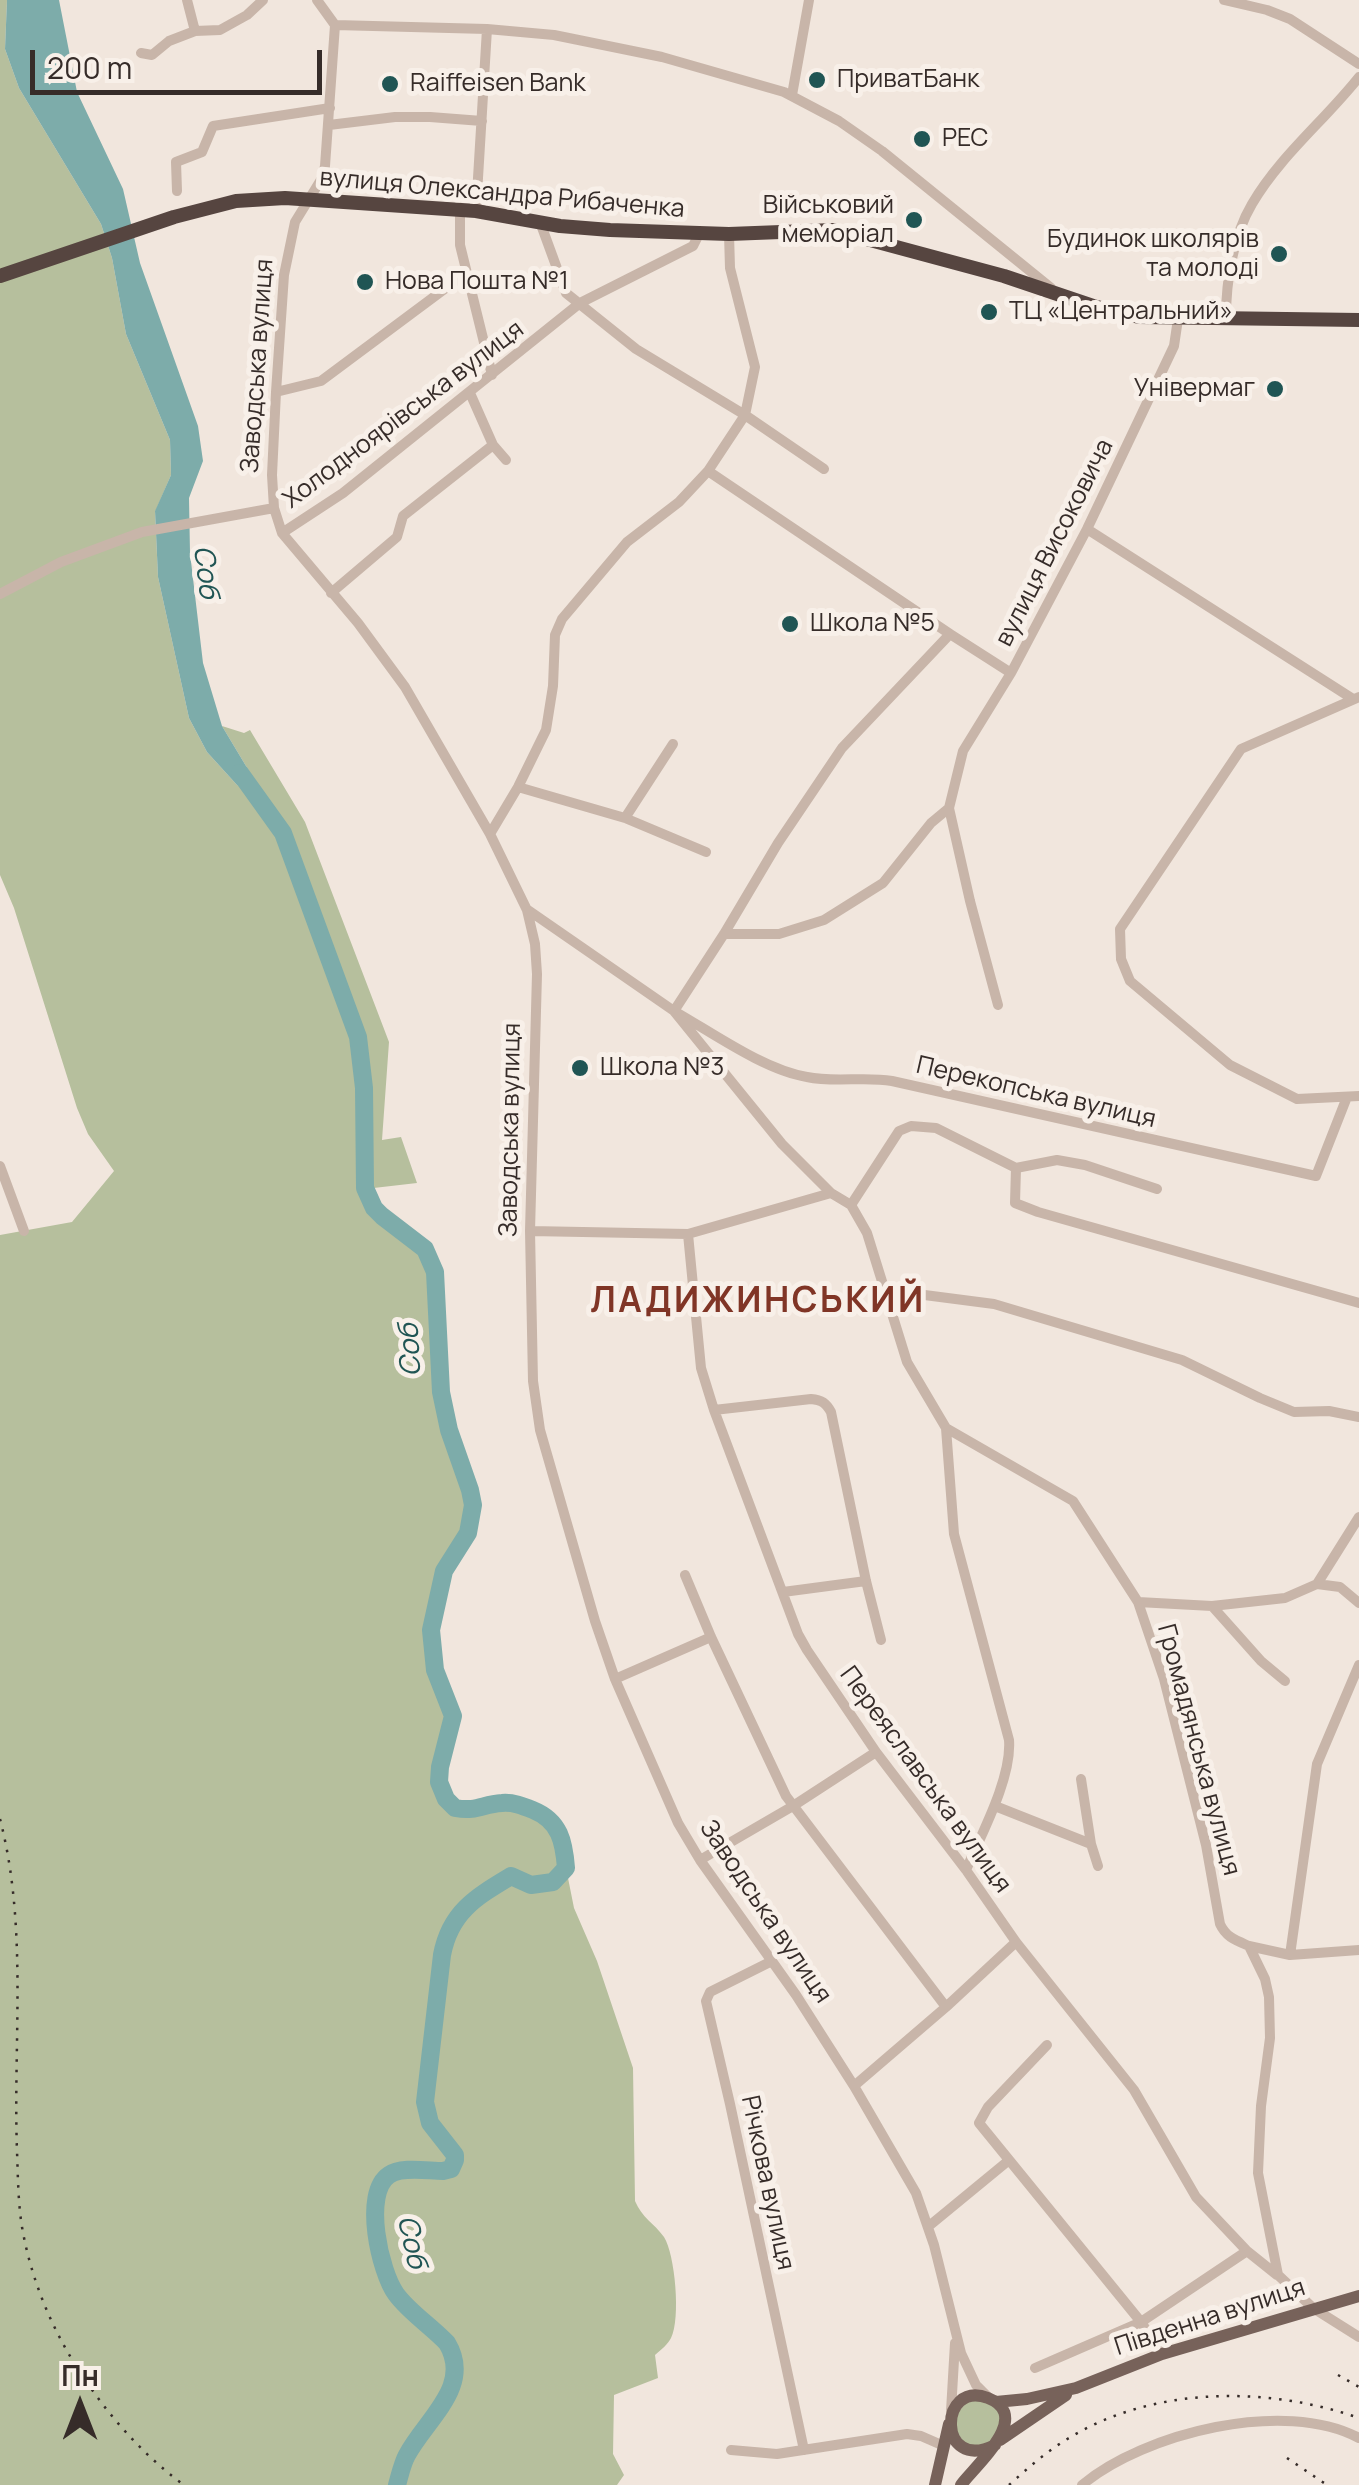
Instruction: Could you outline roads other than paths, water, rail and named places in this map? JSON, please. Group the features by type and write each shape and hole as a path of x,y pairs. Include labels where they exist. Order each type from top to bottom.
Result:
{"highway":[{"name":"вулиця Олександра Рибаченка","path":"0,276 174,217 262,198 468,210 590,229 699,234 840,232 1138,317 1359,320"}],"main road":[{"name":"Південна вулиця","path":"992,2400 1028,2399 1076,2388 1162,2354 1359,2296"},
{"name":"Південна вулиця","path":"998,2442 1076,2388"},
{"path":"961,2485 998,2442 1004,2431 1004,2415 992,2400 972,2396 956,2405 950,2418 951,2432 961,2446 978,2451 998,2442"},
{"name":"Заводська вулиця","path":"935,2485 950,2418"}],"street":[{"path":"187,0 194,31"},
{"path":"141,53 152,55 169,40 194,31 220,30 248,15 262,0"},
{"path":"318,0 334,25 487,30 570,38 649,54 792,96 839,121 882,152 1059,295"},
{"path":"792,96 809,0"},
{"path":"1224,0 1265,5 1359,64"},
{"name":"Заводська вулиця","path":"334,25 327,156 322,178 295,222 284,275 272,475 274,508 282,532 406,686 490,834 527,910 537,974 530,1231 533,1382 537,1413 615,1680 670,1807 700,1860 796,1994 916,2193 929,2226 968,2372 992,2400"},
{"path":"487,30 482,122 460,245 492,375"},
{"path":"1226,318 1226,289 1243,224 1254,201 1295,147 1359,77"},
{"path":"177,191 176,162 202,152 213,126 330,108"},
{"path":"329,125 395,116 482,122"},
{"path":"540,222 566,293 636,349 824,468"},
{"name":"Холодноярівська вулиця","path":"282,532 343,493 580,304 692,246 699,234"},
{"path":"490,834 546,730 555,636 562,619 627,542 679,502 708,472 744,415 755,367 730,268 729,234"},
{"path":"1004,276 1010,264 1006,253"},
{"path":"276,392 321,380 466,273"},
{"name":"вулиця Високовича","path":"708,472 1011,673 1087,529 1174,346 1178,319"},
{"path":"470,394 493,445 506,460"},
{"path":"332,593 396,537 403,516 493,445"},
{"path":"0,594 61,562 142,532 274,508"},
{"path":"1087,529 1356,698"},
{"path":"674,1011 842,748 950,634"},
{"path":"998,1005 949,808 963,751 1011,673"},
{"path":"1353,1096 1297,1100 1230,1065 1130,981 1121,959 1120,929 1241,749 1356,698"},
{"path":"625,818 673,744"},
{"path":"518,787 625,818 706,852"},
{"path":"724,934 779,934 824,920 883,883 931,823 949,808"},
{"path":"527,910 674,1011 768,1129 831,1193 850,1205 899,1132 911,1126 936,1128 1016,1168 1056,1160 1085,1164 1157,1188"},
{"name":"Перекопська вулиця","path":"674,1011 790,1074 830,1081 878,1078 1316,1176 1353,1096"},
{"path":"0,1166 24,1231"},
{"path":"1016,1168 1016,1203 1038,1212 1359,1303"},
{"path":"530,1231 688,1234 831,1193"},
{"name":"Громадянська вулиця","path":"850,1205 868,1233 907,1362 946,1428 1073,1501 1138,1602 1164,1678 1206,1845 1220,1924 1230,1938 1249,1946 1269,1997 1270,2038 1258,2174 1278,2275"},
{"name":"Переяславська вулиця","path":"688,1234 701,1368 807,1650 876,1752 1016,1942 1124,2075 1196,2197 1247,2251 1278,2275"},
{"path":"886,1290 994,1304 1182,1360 1294,1412 1328,1411 1359,1416"},
{"path":"714,1410 812,1399 827,1405 881,1640"},
{"path":"946,1428 954,1534 1010,1752 994,1806 966,1870"},
{"path":"1317,1584 1359,1517"},
{"path":"685,1575 786,1796 946,2007"},
{"path":"782,1592 866,1580"},
{"path":"1138,1602 1212,1606 1285,1598 1317,1584 1340,1588 1359,1603"},
{"path":"1212,1606 1285,1681"},
{"path":"615,1680 711,1637"},
{"path":"1290,1955 1317,1764 1359,1664"},
{"path":"700,1860 876,1752"},
{"path":"1081,1779 1098,1866"},
{"path":"994,1806 1091,1844"},
{"path":"854,2086 1016,1942"},
{"path":"1249,1946 1290,1955 1359,1950"},
{"name":"Річкова вулиця","path":"772,1961 710,1992 706,2001 804,2450"},
{"path":"1047,2045 988,2107 979,2123 1142,2322 1162,2354"},
{"path":"929,2226 1008,2161"},
{"path":"1035,2368 1142,2322 1247,2251"},
{"path":"1278,2275 1312,2308 1359,2337"},
{"name":"Заводська вулиця","path":"950,2418 954,2327"},
{"path":"1082,2485 1133,2453 1216,2428 1255,2421 1328,2427 1359,2438"},
{"path":"731,2450 777,2454 907,2434 944,2446"}],"water":[{"path":"7,0 59,0 77,92 123,189 140,263 198,426 203,461 189,498 190,553 203,663 222,726 252,776 253,791 237,785 207,752 189,718 158,577 155,511 171,475 170,440 126,334 112,258 101,224 19,88 5,49"}],"waterway":[{"name":"Соб","path":"240,773 283,833 358,1037 364,1088 365,1188 374,1208 425,1249 435,1272 441,1392 473,1505 468,1533 444,1571 431,1630 435,1670 453,1716 439,1782 455,1808 510,1803 542,1815 559,1833 566,1868 553,1882 531,1885 511,1876 466,1907 446,1940 425,2102 430,2123 455,2160 451,2169 443,2171 407,2170 389,2175 376,2198 375,2215 390,2283 407,2307 447,2343 455,2373 444,2401 407,2455 397,2485"}],"railway":[{"path":"0,1819 9,1860 17,1943 19,2199 32,2270 56,2331 90,2387 133,2440 184,2485"},
{"path":"1338,2375 1359,2387"},
{"path":"1009,2485 1069,2438 1137,2408 1174,2400 1212,2396 1287,2400 1359,2418"},
{"path":"1287,2458 1327,2485"}],"place":[{"name":"ПриватБанк","path":"817,80"},
{"name":"Raiffeisen Bank","path":"390,84"},
{"name":"РЕС","path":"922,139"},
{"name":"Військовий меморіал","path":"914,220"},
{"name":"Будинок школярів та молоді","path":"1279,254"},
{"name":"Нова Пошта №1","path":"365,282"},
{"name":"ТЦ «Центральний»","path":"989,312"},
{"name":"Універмаг","path":"1275,389"},
{"name":"Школа №5","path":"790,624"},
{"name":"Школа №3","path":"580,1068"}],"district":[{"name":"ЛАДИЖИНСЬКИЙ","path":"758,1302"}]}
